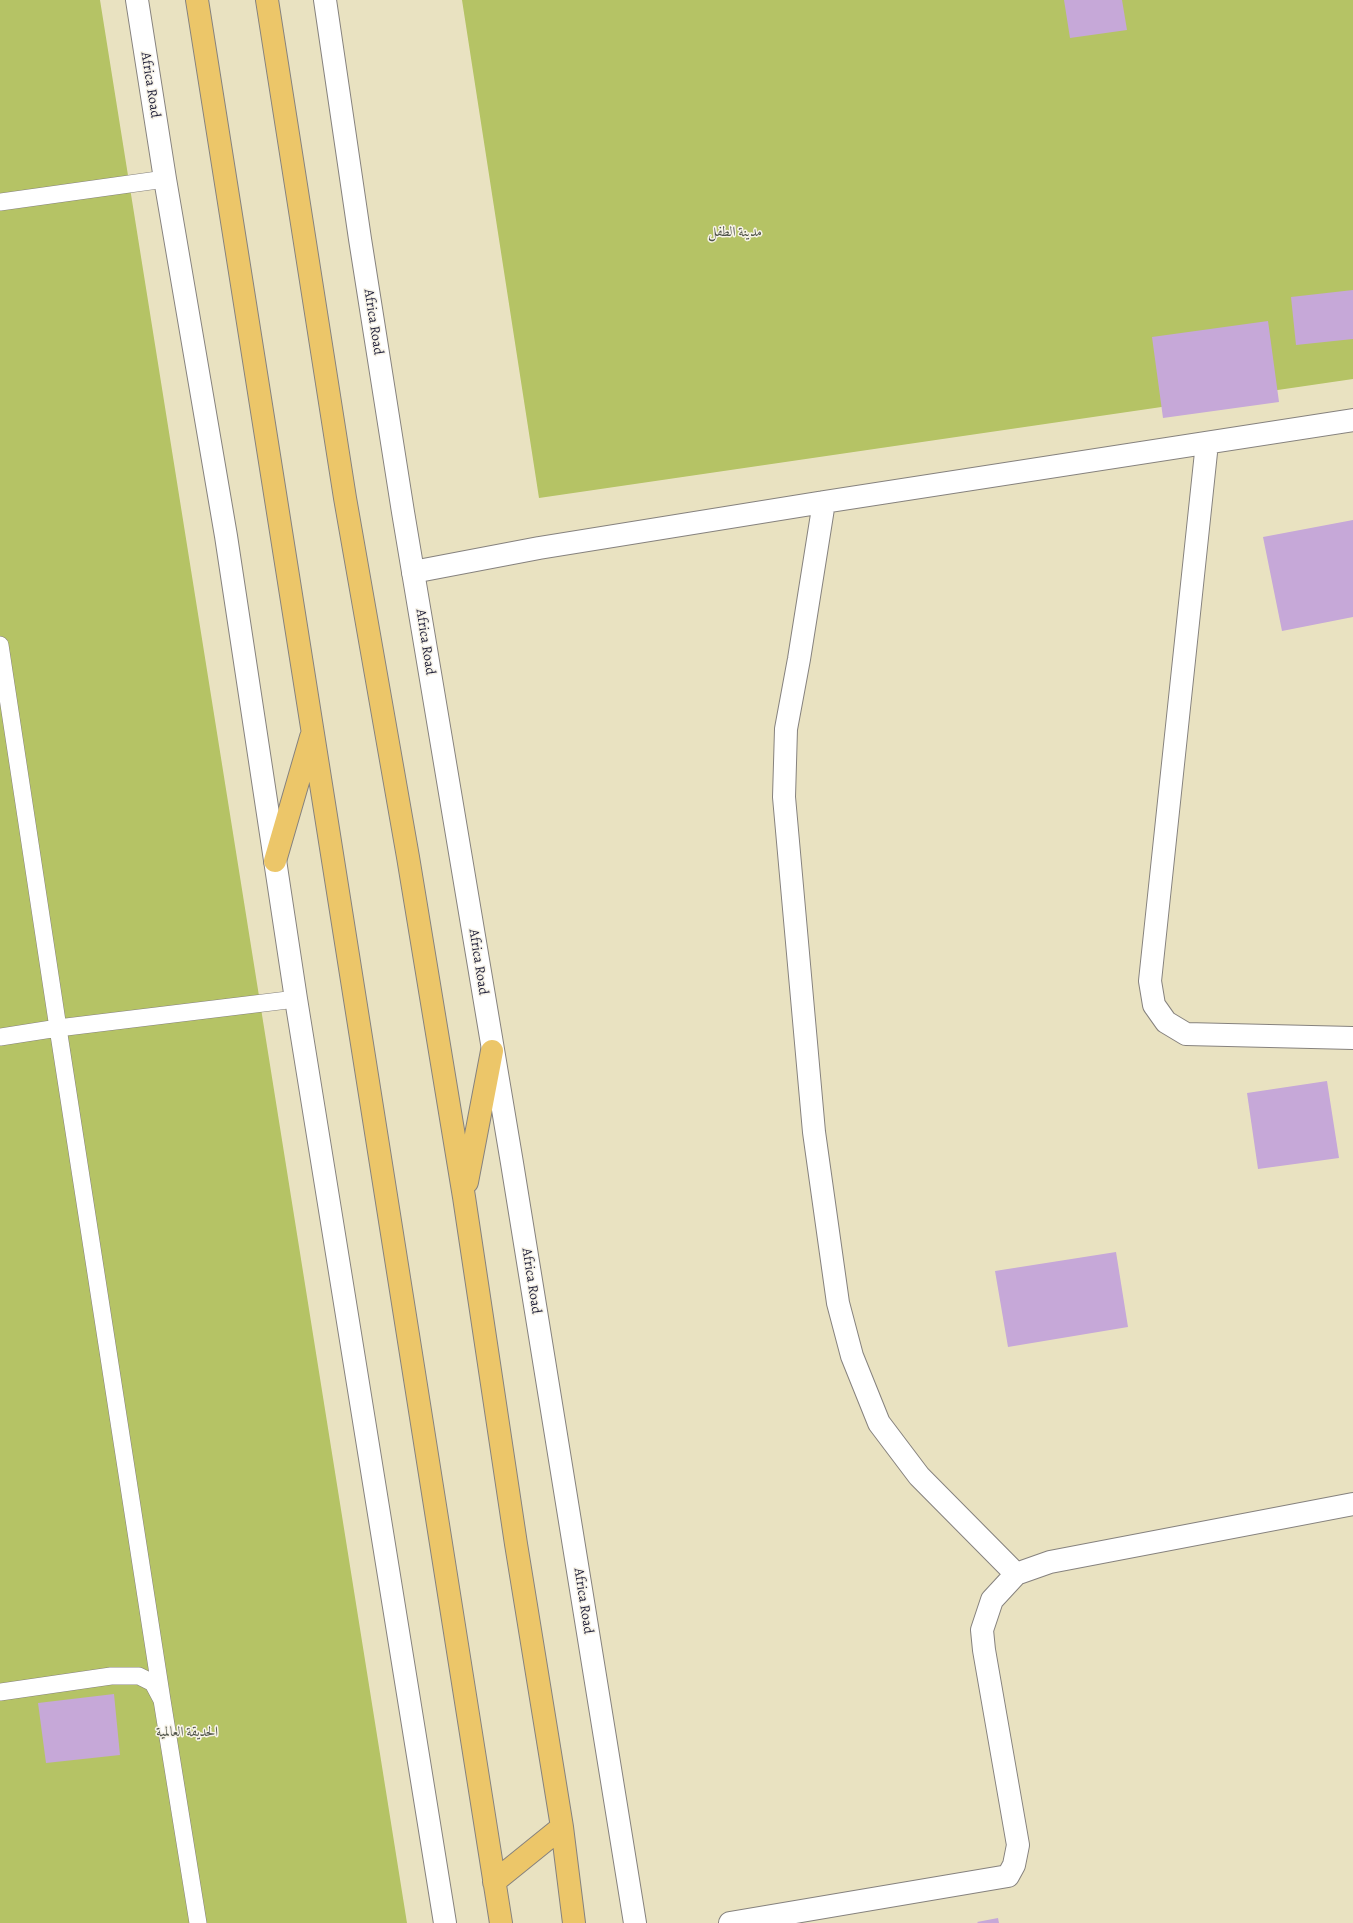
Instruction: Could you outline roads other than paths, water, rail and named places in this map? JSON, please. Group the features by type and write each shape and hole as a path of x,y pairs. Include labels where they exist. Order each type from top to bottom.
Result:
{"highway":[{"path":"197,0 501,1923"},
{"path":"267,0 344,490 408,857 464,1197 517,1552 562,1827 574,1923"},
{"path":"275,861 313,732"},
{"path":"464,1197 492,1051"},
{"path":"494,1882 562,1827"}],"street":[{"name":"Africa Road","path":"136,0 165,180 226,536 296,999 445,1923"},
{"name":"Africa Road","path":"325,0 361,247 413,572 492,1051 512,1163 634,1923"},
{"path":"413,572 539,548 1353,420"},
{"path":"1207,443 1150,981 1154,1005 1166,1022 1186,1034 1353,1038"},
{"path":"824,502 799,659 786,729 784,797 814,1132 838,1303 852,1356 879,1422 919,1476 1016,1574"},
{"path":"730,1923 1008,1876 1014,1865 1018,1845 985,1658 982,1630 992,1600 1016,1574 1050,1562 1353,1504"}],"lane":[{"path":"0,202 165,180"},
{"path":"0,645 162,1700 198,1923"},
{"path":"0,1037 58,1028 296,999"},
{"path":"0,1692 111,1676 139,1676 153,1683 162,1700"}],"park label":[{"name":"مدينة الطفل","path":"735,233"},
{"name":"الحديقة العالمية","path":"187,1733"}]}
